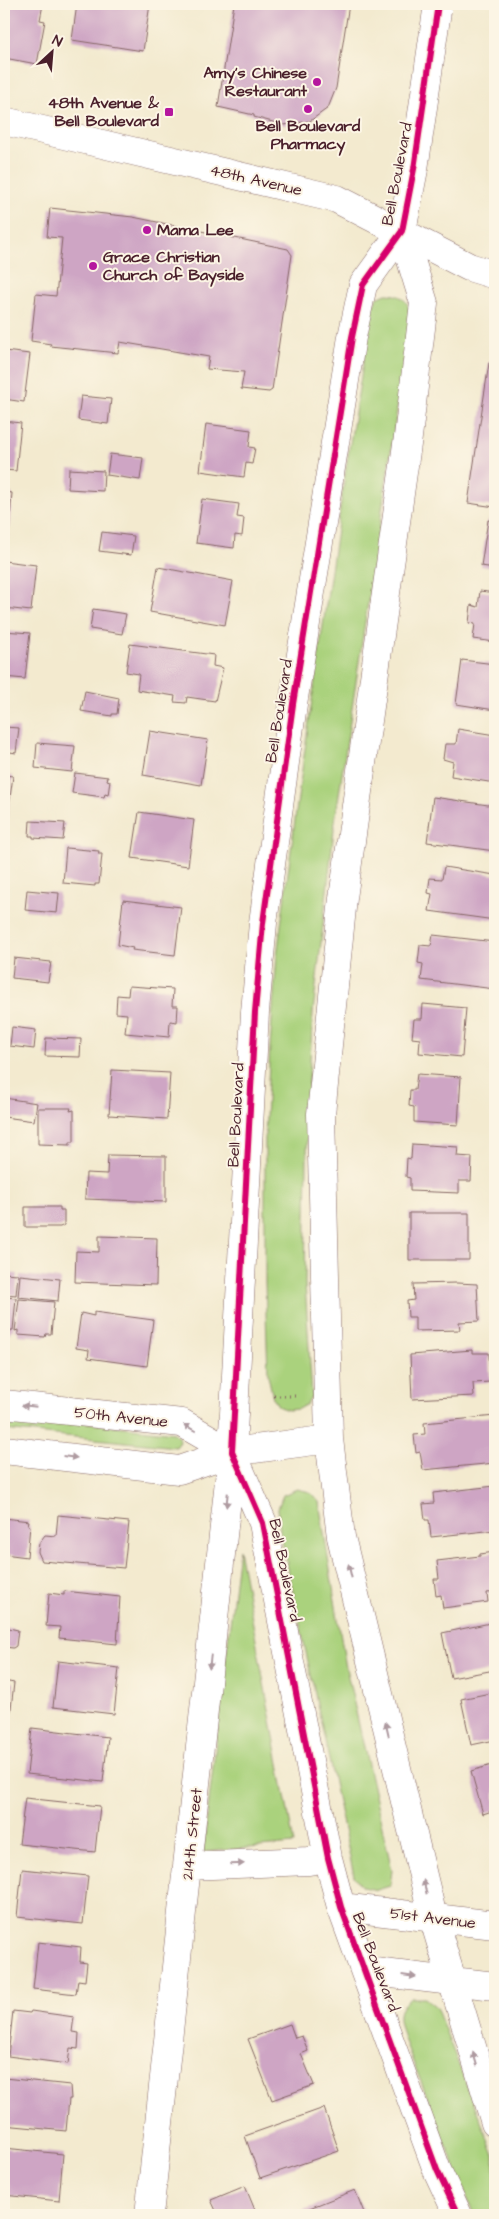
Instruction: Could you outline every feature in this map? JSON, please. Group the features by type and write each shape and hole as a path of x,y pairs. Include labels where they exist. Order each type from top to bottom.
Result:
{"street":[{"name":"Bell Boulevard","path":"438,4 414,170 402,231 363,285 352,337 277,819 263,923 255,1012 232,1452 263,1523 328,1858 341,1907 366,1971 437,2170 458,2215"},
{"name":"48th Avenue","path":"4,121 337,199 469,267 495,275"},
{"name":"Bell Boulevard","path":"402,231 424,303 408,437 343,898 321,1114 329,1439 341,1537 433,1918 495,2123"},
{"name":"50th Avenue","path":"4,1404 182,1423 232,1452"},
{"path":"4,1450 179,1470 232,1452 329,1439"},
{"name":"214th Street","path":"149,2215 232,1452"},
{"path":"188,1866 309,1862 328,1858"},
{"name":"51st Avenue","path":"341,1907 495,1925"},
{"path":"366,1971 495,1986"}],"path":[{"path":"274,1396 300,1395"}],"green space":[{"path":"386,294 396,295 404,300 411,317 335,821 313,1012 308,1093 305,1283 312,1396 307,1404 298,1409 288,1410 279,1407 273,1398 268,1375 265,1282 265,1135 277,955 346,468 372,309 377,298"},
{"path":"4,1413 174,1433 179,1437 180,1442 176,1447 4,1430"},
{"path":"297,1489 310,1492 319,1502 346,1668 392,1870 390,1886 377,1890 362,1887 354,1876 280,1531 278,1508 283,1495"},
{"path":"239,1549 294,1844 203,1852"},
{"path":"411,1998 425,1998 436,2007 495,2157 495,2215 474,2215 404,2039 399,2016 402,2007"}],"building":[{"path":"4,4 43,4 40,20 45,21 37,64 4,58"},
{"path":"77,4 150,4 143,51 72,40"},
{"path":"234,4 349,4 336,88 328,108 310,121 284,125 254,117 254,115 218,107"},
{"path":"50,208 133,217 288,249 292,255 272,390 269,392 241,389 244,372 207,369 209,357 120,342 118,353 50,346 51,344 31,341 36,294 56,296 62,238 47,237"},
{"path":"4,351 30,354 24,402 4,399"},
{"path":"495,359 495,507 468,503 489,363"},
{"path":"81,396 111,399 108,424 78,420"},
{"path":"4,421 21,423 16,471 4,470"},
{"path":"206,424 251,430 249,447 255,448 252,464 246,463 244,477 200,471"},
{"path":"110,454 143,458 140,480 107,475"},
{"path":"69,469 104,471 103,491 68,489"},
{"path":"4,492 12,493 8,540 4,539"},
{"path":"202,499 239,504 237,517 244,518 242,536 235,535 234,548 196,543"},
{"path":"488,520 495,521 495,568 481,566"},
{"path":"102,532 134,536 131,555 99,551"},
{"path":"4,561 36,565 31,611 4,608"},
{"path":"158,567 233,581 225,625 150,612"},
{"path":"480,591 495,593 495,642 473,639 475,624 469,623 471,605 478,607"},
{"path":"93,609 126,614 122,634 90,629"},
{"path":"4,631 30,633 25,679 4,677"},
{"path":"130,644 214,655 213,666 223,668 215,701 187,697 186,703 174,702 175,696 137,690 139,674 126,672"},
{"path":"462,660 495,664 495,710 456,704"},
{"path":"85,691 119,698 117,714 112,714 112,716 81,711"},
{"path":"4,727 19,728 16,753 4,751"},
{"path":"458,729 495,735 495,783 451,776 453,762 443,759 445,744 456,744"},
{"path":"150,731 208,740 201,785 143,775"},
{"path":"37,743 75,746 72,772 35,768"},
{"path":"75,773 108,777 107,780 110,781 108,795 105,794 104,797 72,793"},
{"path":"4,775 13,776 7,820 4,819"},
{"path":"433,797 495,806 495,851 427,842"},
{"path":"139,812 194,820 188,866 132,858"},
{"path":"30,821 65,823 63,840 33,838 33,836 29,836"},
{"path":"66,848 99,851 98,854 102,854 99,884 95,884 95,886 63,883"},
{"path":"444,867 495,875 495,920 429,911 432,894 428,893 430,878 442,879"},
{"path":"27,890 59,893 57,913 25,910"},
{"path":"123,900 181,907 175,955 132,950 133,948 118,945"},
{"path":"433,935 495,942 495,989 421,980 423,964 418,963 420,945 431,946"},
{"path":"14,958 51,962 48,982 12,978"},
{"path":"129,986 173,989 172,1006 178,1006 177,1022 170,1021 169,1037 125,1033 127,1014 116,1013 117,995 128,996"},
{"path":"423,1004 466,1008 462,1057 419,1053 420,1039 412,1038 414,1019 422,1019"},
{"path":"12,1027 36,1030 34,1049 10,1046"},
{"path":"46,1038 81,1039 80,1057 45,1056"},
{"path":"112,1070 170,1073 167,1119 109,1115"},
{"path":"417,1074 461,1077 458,1125 414,1122 414,1107 409,1106 410,1090 415,1090"},
{"path":"4,1098 37,1103 34,1121 4,1117"},
{"path":"38,1108 71,1108 70,1111 74,1110 74,1142 70,1142 70,1145 38,1144"},
{"path":"412,1144 458,1147 457,1156 472,1157 471,1181 459,1181 459,1193 410,1191 410,1178 406,1177 407,1158 411,1159"},
{"path":"108,1155 166,1156 166,1202 85,1199 86,1173 107,1174"},
{"path":"25,1207 60,1207 60,1210 64,1210 64,1225 60,1227 25,1227"},
{"path":"409,1213 469,1213 469,1260 409,1260"},
{"path":"99,1236 157,1238 156,1285 75,1282 76,1251 99,1252"},
{"path":"4,1273 18,1274 16,1295 4,1294"},
{"path":"20,1275 60,1279 58,1301 18,1297"},
{"path":"413,1284 477,1284 479,1321 459,1322 460,1330 415,1331 415,1317 408,1317 407,1301 414,1300"},
{"path":"4,1297 16,1298 13,1330 10,1333 4,1333"},
{"path":"19,1299 54,1302 51,1334 46,1334 45,1337 18,1335 18,1330 15,1331"},
{"path":"94,1312 153,1320 147,1366 88,1358 89,1350 76,1348 81,1313 94,1316"},
{"path":"472,1350 472,1353 489,1353 490,1382 473,1383 474,1396 412,1399 410,1355"},
{"path":"495,1416 495,1463 423,1470 420,1452 416,1453 414,1435 425,1434 424,1423"},
{"path":"495,1486 495,1530 431,1537 429,1520 425,1520 423,1504 434,1503 433,1493"},
{"path":"58,1515 129,1522 124,1568 42,1561 38,1552 39,1543 45,1535 56,1536"},
{"path":"4,1518 29,1521 27,1557 4,1554"},
{"path":"495,1552 495,1592 487,1593 488,1602 443,1608 441,1595 436,1596 434,1579 439,1579 437,1561 480,1556 480,1554"},
{"path":"64,1591 120,1597 117,1644 59,1638 60,1627 46,1626 49,1593 64,1595"},
{"path":"495,1622 495,1670 451,1678 442,1633"},
{"path":"4,1627 18,1630 16,1646 13,1648 4,1647"},
{"path":"58,1661 119,1668 114,1714 53,1707"},
{"path":"4,1681 14,1683 10,1717 4,1717"},
{"path":"495,1692 495,1740 471,1745 461,1699"},
{"path":"32,1728 108,1737 103,1782 27,1774"},
{"path":"495,1764 495,1810 483,1814 471,1771"},
{"path":"25,1798 100,1806 95,1852 19,1844"},
{"path":"22,1869 88,1876 83,1924 17,1917"},
{"path":"38,1942 81,1947 80,1962 87,1963 85,1981 78,1980 76,1994 33,1989"},
{"path":"13,2011 30,2013 31,2011 74,2017 72,2032 79,2033 78,2049 70,2048 68,2064 8,2056"},
{"path":"290,2024 295,2038 302,2036 308,2051 301,2054 314,2085 272,2100 248,2039"},
{"path":"4,2078 70,2085 71,2099 69,2099 66,2131 4,2125"},
{"path":"324,2108 339,2151 260,2178 245,2136"},
{"path":"4,2148 63,2154 59,2201 4,2195"},
{"path":"245,2186 257,2215 218,2215 211,2200"},
{"path":"355,2190 365,2215 304,2215 302,2211"}],"cycle path":[{"path":"438,4 414,169 402,231 363,285 352,337 293,704 263,923 255,1012 232,1452 263,1523 328,1858 341,1907 437,2170 458,2215"}],"place":[{"name":"Amy's Chinese Restaurant","path":"317,82"},
{"name":"Bell Boulevard Pharmacy","path":"308,109"},
{"name":"48th Avenue & Bell Boulevard","path":"169,112"},
{"name":"Mama Lee","path":"147,230"},
{"name":"Grace Christian Church of Bayside","path":"93,266"}]}
